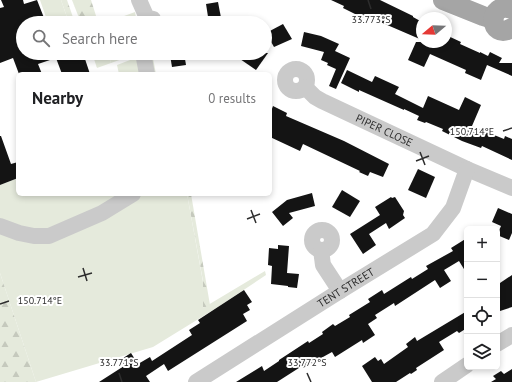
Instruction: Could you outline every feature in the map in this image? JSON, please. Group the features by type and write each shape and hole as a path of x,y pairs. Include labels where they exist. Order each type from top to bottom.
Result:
{"main road":[{"path":"443,0 482,16 505,9"},
{"path":"505,9 496,26 499,29 507,30 512,28"}],"street":[{"path":"135,0 143,16"},
{"path":"138,0 146,16"},
{"path":"145,60 148,72"},
{"name":"PIPER CLOSE","path":"304,87 314,98 322,102 467,169 512,188"},
{"name":"TENT STREET","path":"196,382 433,234 453,208 467,169"},
{"path":"0,226 19,233 34,236 49,236 102,212 130,196"},
{"path":"321,250 323,265 340,291"},
{"path":"500,342 512,335"},
{"path":"442,382 464,367"}],"green space":[{"path":"40,0 61,0 67,16 46,16"},
{"path":"61,0 67,0 73,16 67,16"},
{"path":"72,0 91,0 96,16 78,16"},
{"path":"135,12 136,16 124,16"},
{"path":"94,60 110,60 111,63 97,68"},
{"path":"110,60 119,60 111,63"},
{"path":"130,60 153,60 156,72 119,72 117,65"},
{"path":"16,179 16,196 187,196 203,282 203,308 265,271 266,275 153,347 36,382 0,273 0,185"},
{"path":"187,196 191,196 210,305 203,308 203,281"},
{"path":"0,273 36,382 0,382"}],"building":[{"path":"1,0 23,0 24,4 37,0 43,16 16,16 16,60 50,60 38,64 41,72 18,72 13,58 0,63 0,8 4,7"},
{"path":"331,0 380,0 416,19 416,37 364,15 363,18 343,8 344,6"},
{"path":"218,2 221,16 208,16 206,4"},
{"path":"283,24 292,39 274,47 272,44 272,30"},
{"path":"304,32 321,36 339,44 335,51 350,58 336,89 329,86 336,69 327,65 328,63 321,60 324,52 301,46"},
{"path":"452,38 461,42 460,44 480,53 488,56 490,52 502,58 499,63 512,63 512,76 487,65 481,80 465,73 466,70 430,54 424,67 408,60 416,42 416,48 452,48"},
{"path":"57,60 85,60 89,72 61,72"},
{"path":"171,60 185,60 186,65 172,67"},
{"path":"241,60 263,60 256,70"},
{"path":"347,70 372,82 375,76 399,87 395,94 423,108 428,96 459,110 465,97 481,105 472,126 504,139 505,136 512,139 512,160 482,146 481,148 462,141 442,131 443,129 417,120 419,116 359,90 359,92 341,83"},
{"path":"273,106 287,113 286,116 344,141 389,164 383,177 370,172 368,176 303,144 300,151 272,138"},
{"path":"1,136 11,164 16,163 16,179 0,185"},
{"path":"418,169 435,177 426,198 408,190"},
{"path":"342,190 360,201 350,217 332,207"},
{"path":"312,193 315,206 289,213 293,218 283,226 272,212 287,200"},
{"path":"391,197 395,197 404,211 403,215 405,218 389,229 386,223 369,234 376,245 363,254 350,234 380,215 375,207"},
{"path":"498,208 512,214 512,233 509,240 500,236 501,226 492,222"},
{"path":"464,240 464,269 459,261 444,270 451,281 440,288 435,280 395,306 394,303 375,315 377,318 368,324 375,335 363,343 362,340 335,357 332,352 303,368 302,366 277,382 236,382 262,366 264,371 308,341 309,343 323,334 322,332 333,324 335,326 350,317 349,315 370,302 368,299 382,290 384,294 411,277 412,279 428,269 426,266 453,251 451,248"},
{"path":"278,245 289,246 287,273 299,274 297,288 271,284 272,266 268,265 269,248 278,249"},
{"path":"512,275 512,307 500,311 500,298 500,283"},
{"path":"244,290 252,302 247,305 250,310 243,314 247,321 168,371 164,364 146,376 150,382 99,382 124,366 120,360 131,353 138,364 150,357 152,361 192,335 189,330 200,323 198,320"},
{"path":"464,313 464,330 459,333 457,331 439,342 444,350 416,368 417,370 411,374 410,373 396,382 372,382 362,366 375,357 378,361 381,359 384,364 408,347 406,344 415,337 417,341"},
{"path":"512,369 512,382 491,382 496,379 493,376 501,371 504,374"}]}
